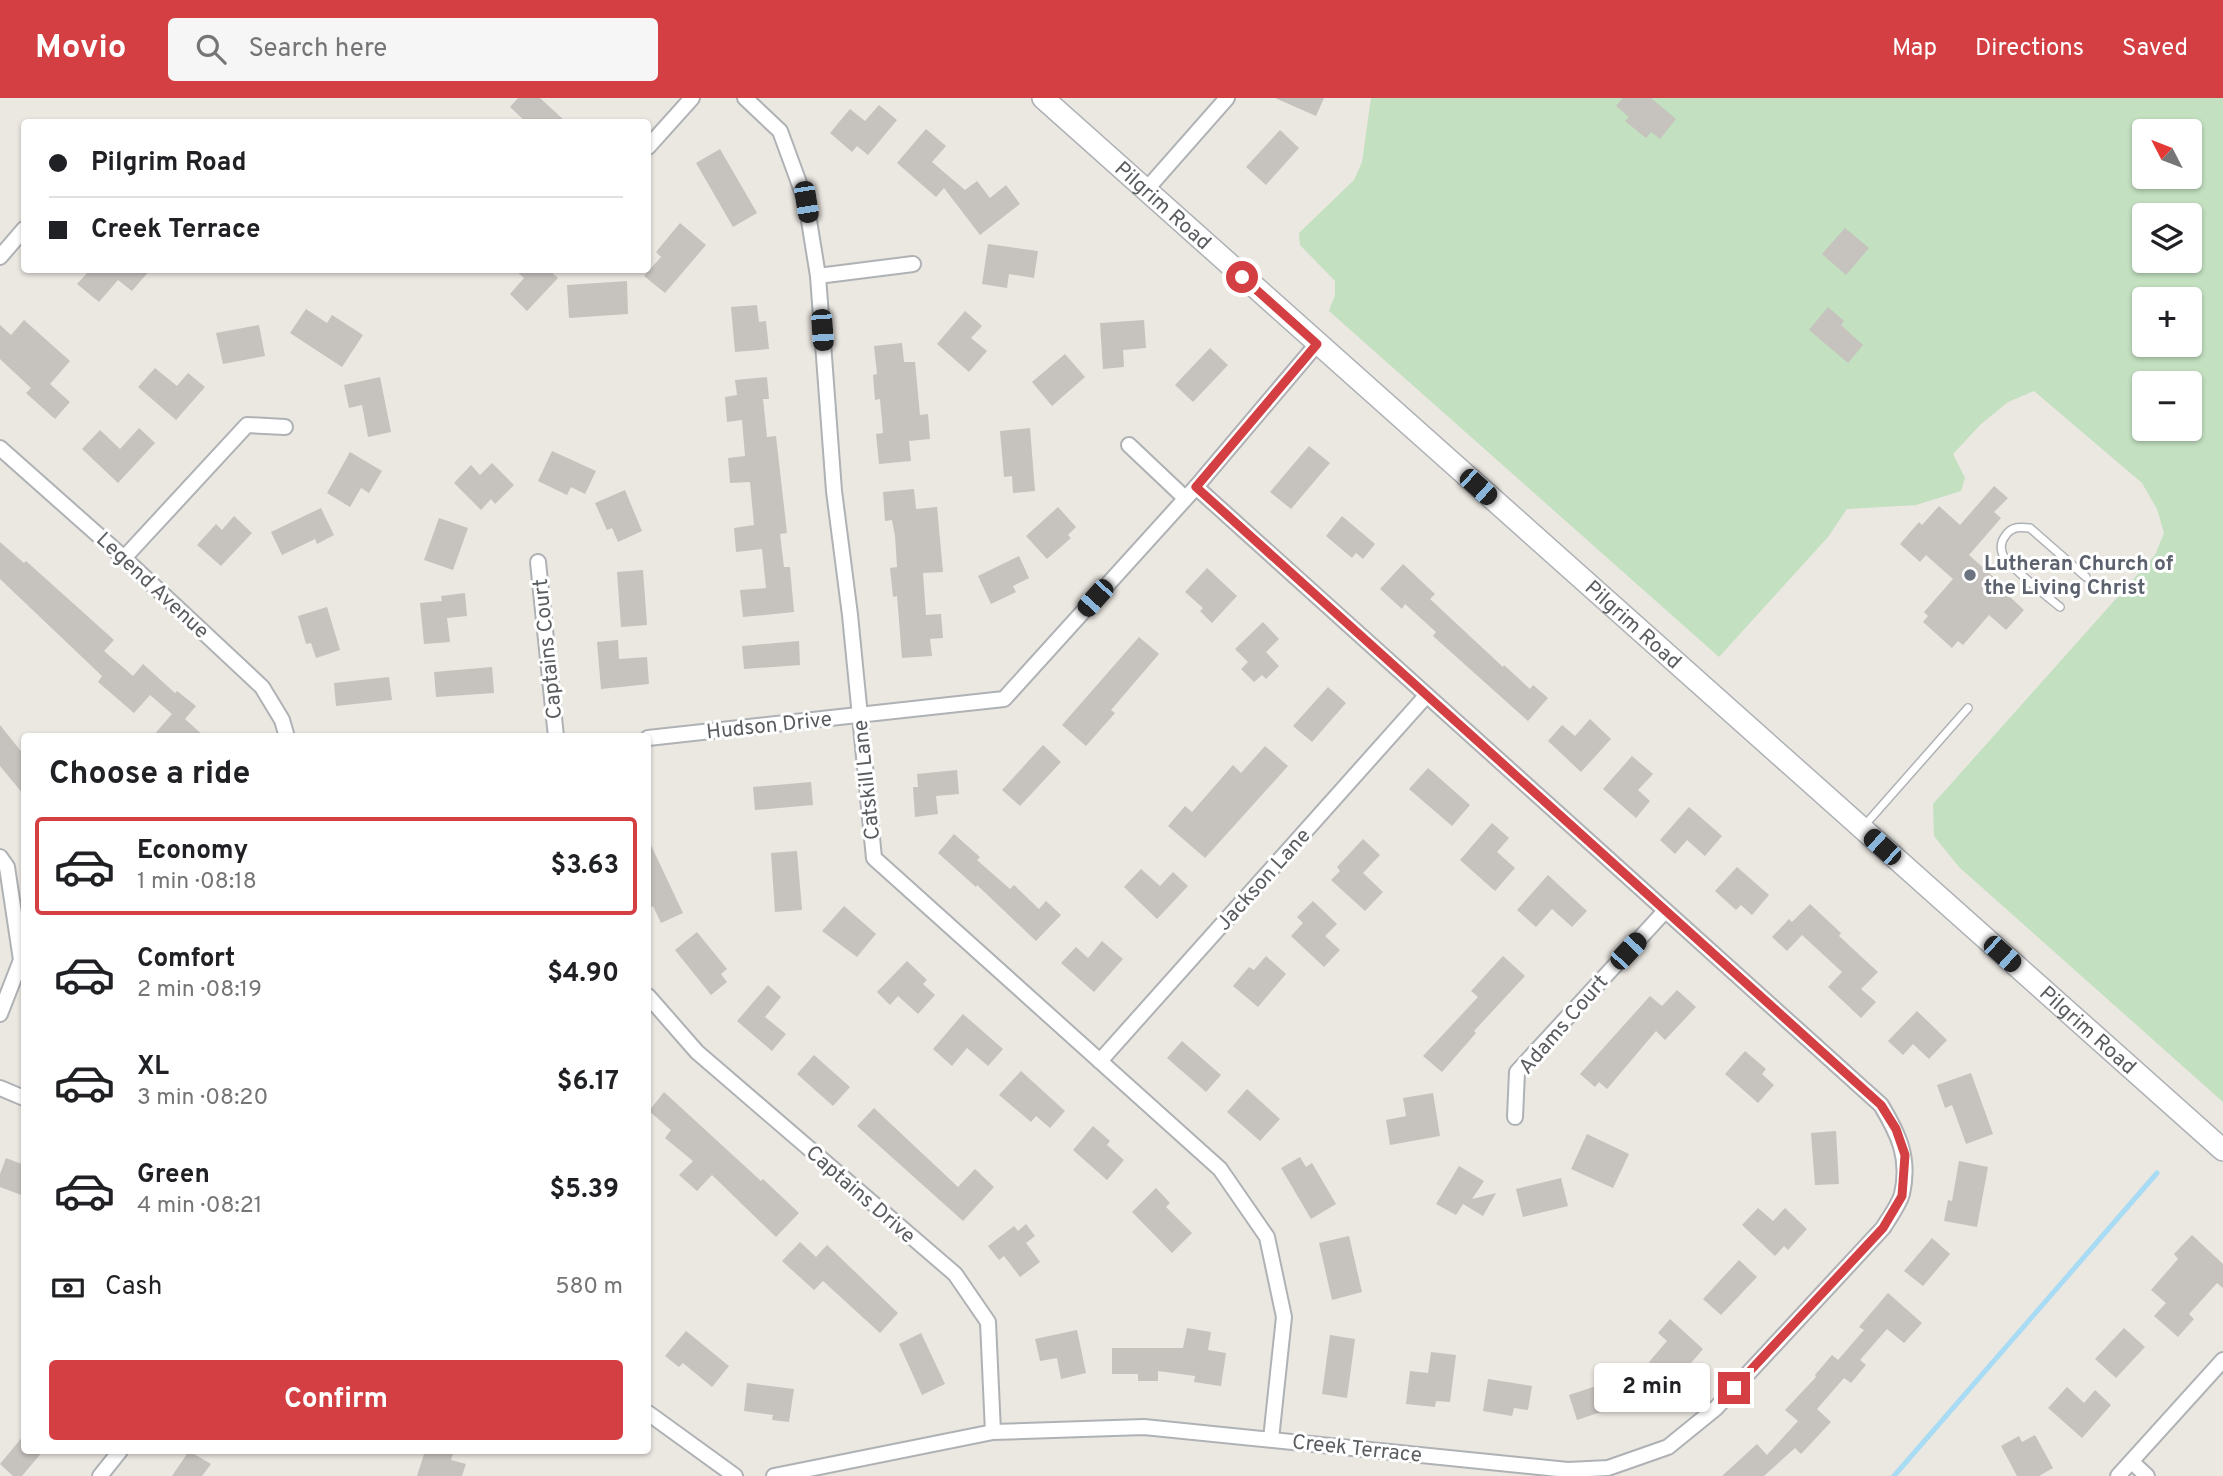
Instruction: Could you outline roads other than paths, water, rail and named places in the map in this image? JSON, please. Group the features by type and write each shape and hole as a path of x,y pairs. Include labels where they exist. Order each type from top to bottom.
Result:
{"street":[{"path":"651,144 692,98"},
{"name":"Catskill Lane","path":"746,98 779,131 806,202 818,276 834,491 850,615 874,858 1220,1170 1266,1237 1284,1317 1271,1439"},
{"name":"Pilgrim Road","path":"1043,98 2223,1150"},
{"path":"1146,190 1227,98"},
{"path":"0,257 21,232"},
{"path":"818,276 913,264"},
{"name":"Hudson Drive","path":"651,738 1004,699 1196,487 1317,344"},
{"path":"124,558 247,425 285,428"},
{"path":"1129,445 1185,498"},
{"name":"Legend Avenue","path":"0,448 124,558 262,687 282,720 285,733"},
{"name":"Creek Terrace","path":"774,1476 993,1432 1144,1427 1568,1470 1608,1468 1668,1447 1716,1408 1883,1228 1902,1196 1905,1155 1896,1129 1881,1105 1196,487"},
{"name":"Captains Court","path":"538,562 556,733"},
{"name":"Jackson Lane","path":"1100,1061 1426,696"},
{"path":"0,857 7,867 21,960 0,1014"},
{"name":"Adams Court","path":"1515,1117 1517,1072 1665,911"},
{"name":"Captains Drive","path":"651,1000 696,1052 954,1274 988,1322 993,1432"},
{"path":"0,1088 21,1097"},
{"path":"2118,1476 2223,1360"},
{"path":"651,1415 735,1476"},
{"path":"100,1476 118,1454"},
{"path":"2132,1462 2147,1476"}],"lane":[{"path":"2060,607 2004,557 2001,545 2004,536 2012,529 2031,528 2087,577"},
{"path":"1861,829 1968,708"}],"waterway":[{"path":"1894,1476 2157,1173"}],"place":[{"name":"Lutheran Church of the Living Christ","path":"1970,575"}]}
